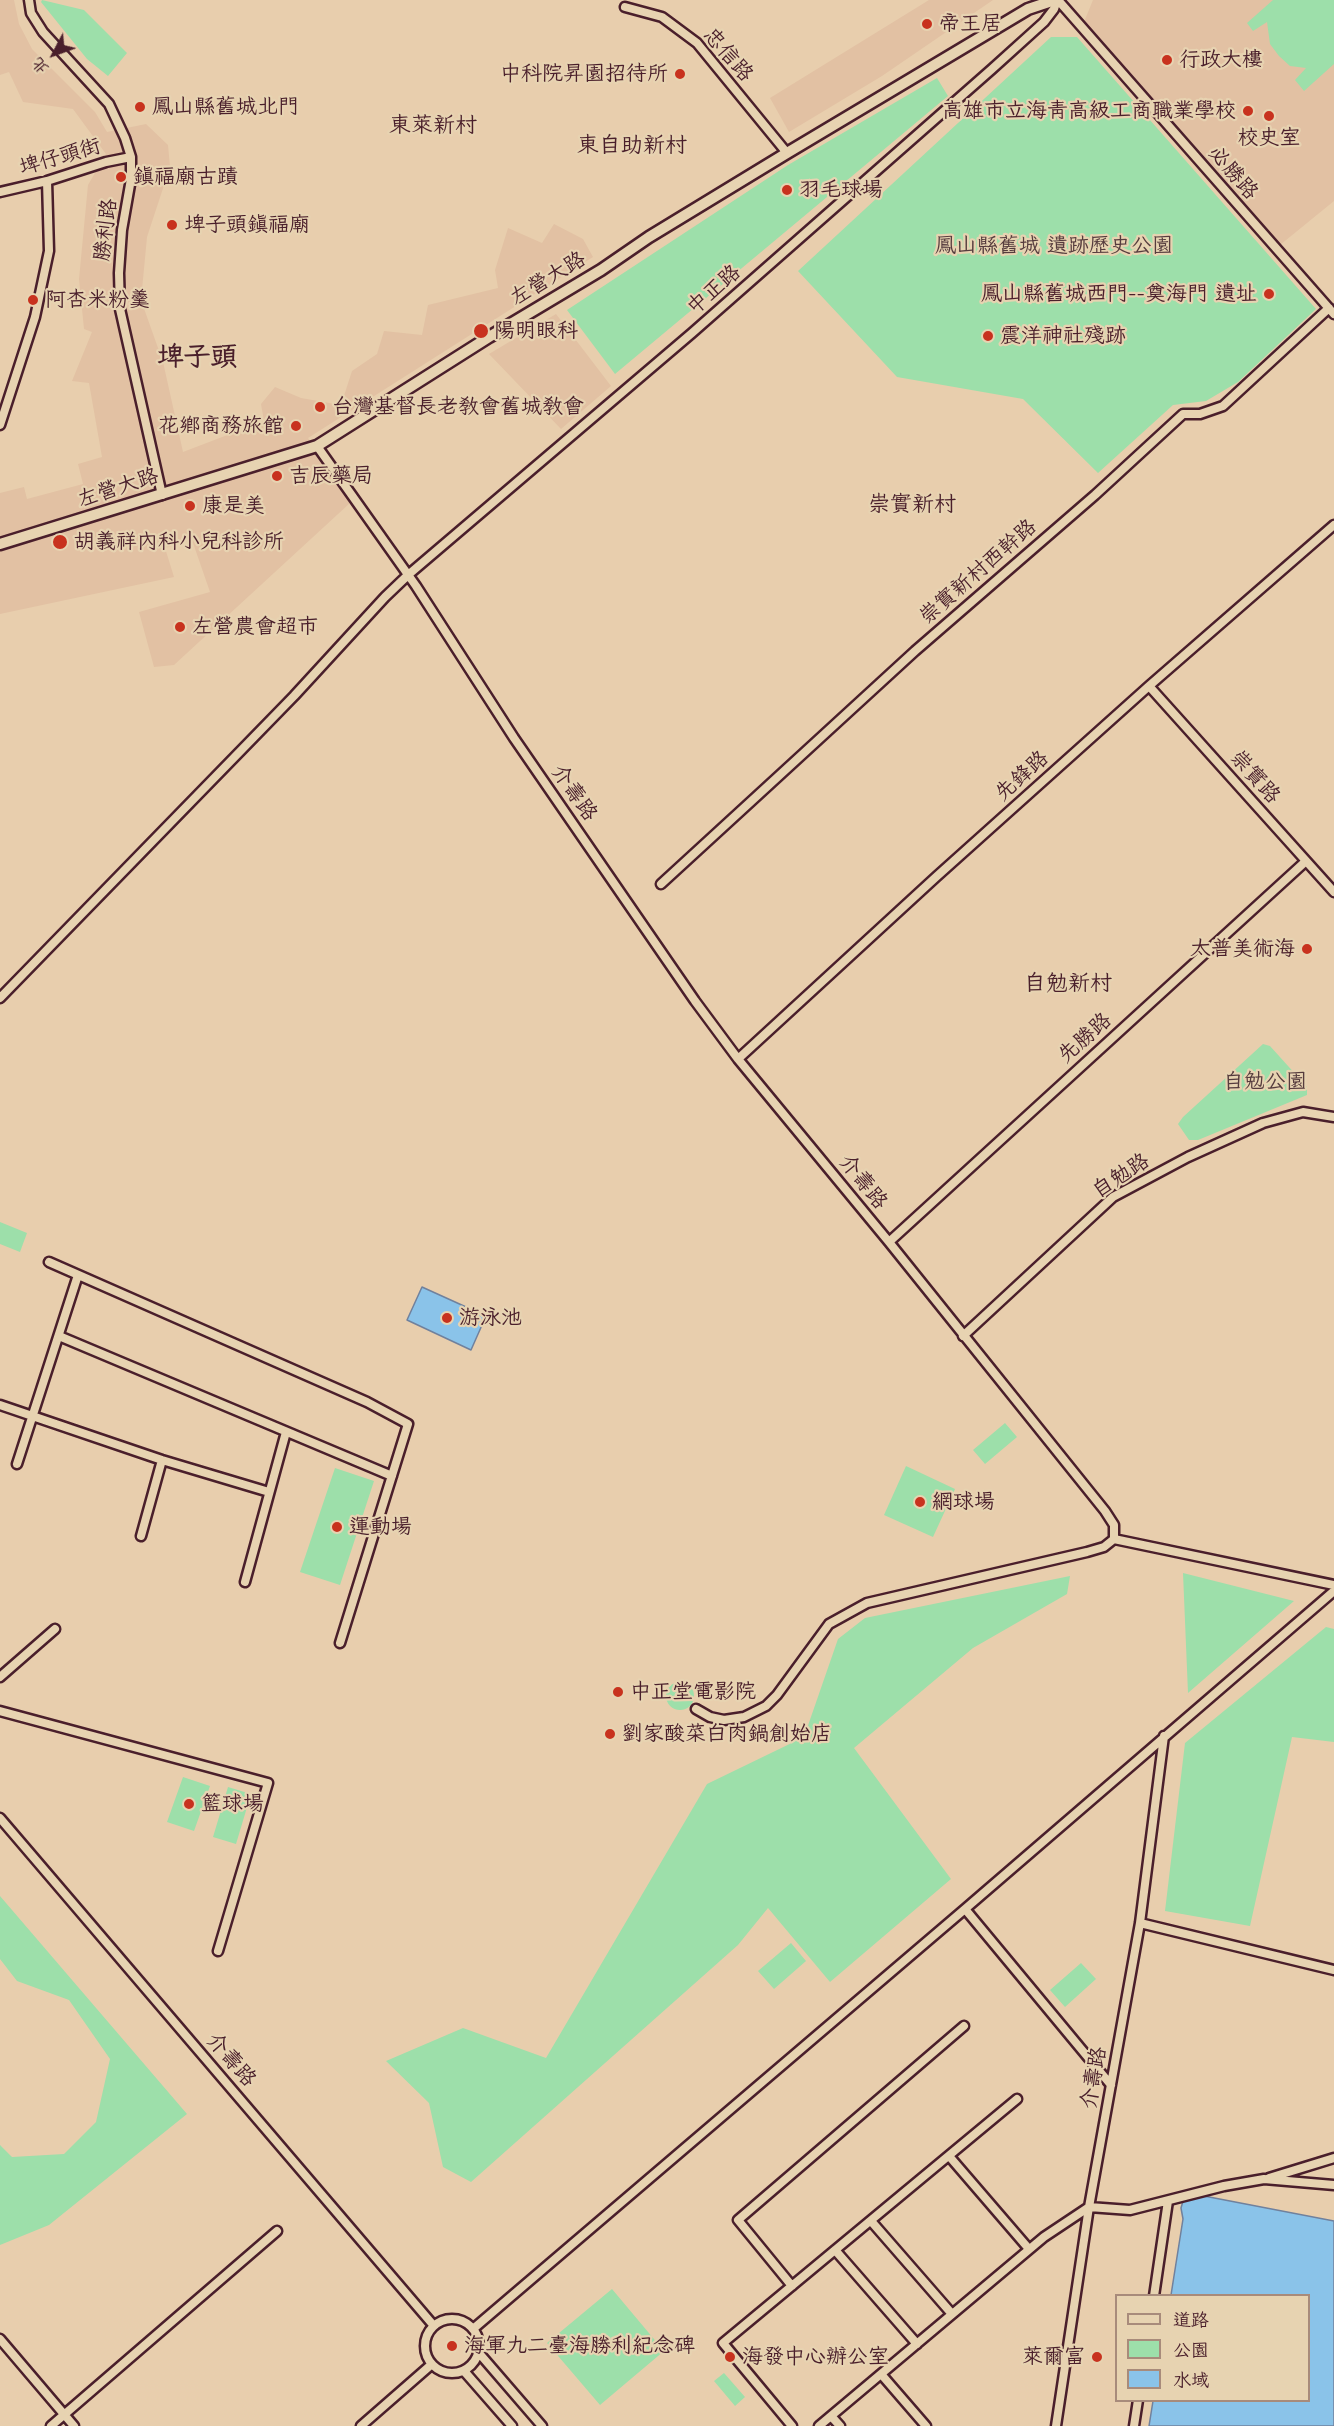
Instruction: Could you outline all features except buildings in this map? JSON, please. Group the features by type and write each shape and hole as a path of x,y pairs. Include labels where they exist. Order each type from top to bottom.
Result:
{"street":[{"name":"勝利路","path":"29,0 31,13 42,32 109,104 125,138 130,157 131,179 122,230 119,273 120,309 162,495"},
{"name":"左營大路","path":"0,544 317,446 787,153 1028,9 1057,0"},
{"name":"必勝路","path":"1057,0 1331,311"},
{"name":"中正路","path":"0,998 294,696 408,575 692,333 992,69 1044,22 1054,9 1057,0"},
{"name":"忠信路","path":"625,7 662,17 697,43 787,153"},
{"name":"埤仔頭街","path":"0,192 48,181 130,157"},
{"path":"0,425 35,317 49,251 48,181"},
{"name":"崇實新村西幹路","path":"661,884 930,637 1095,495 1183,414 1200,414 1223,406 1331,311"},
{"name":"介壽路","path":"317,446 408,575 514,738 695,1001 738,1059 889,1242 1105,1511 1113,1525 1114,1539"},
{"name":"先鋒路","path":"738,1059 1149,686 1334,525"},
{"name":"崇實路","path":"1149,686 1334,892"},
{"name":"先勝路","path":"889,1242 1306,861"},
{"name":"自勉路","path":"963,1336 1113,1197 1188,1157 1263,1123 1303,1112 1334,1117"},
{"path":"49,1262 367,1402 408,1424 340,1643"},
{"path":"17,1464 78,1275"},
{"path":"58,1336 392,1476"},
{"path":"0,1405 33,1414 162,1460 269,1492"},
{"path":"246,1582 286,1432"},
{"path":"141,1536 162,1460"},
{"path":"696,1709 710,1717 724,1720 744,1717 766,1706 777,1695 829,1624 867,1603 1087,1552 1104,1547 1114,1539 1334,1585"},
{"path":"473,2329 1334,1591"},
{"path":"0,1677 55,1629"},
{"path":"0,1711 268,1783 218,1951"},
{"name":"介壽路","path":"1056,2426 1089,2207 1140,1923 1164,1736"},
{"name":"介壽路","path":"0,1818 434,2326"},
{"path":"965,1909 1112,2085"},
{"path":"1140,1923 1334,1970"},
{"path":"792,2286 738,2220 964,2026"},
{"path":"792,2426 723,2343 1017,2099"},
{"path":"949,2156 1029,2249"},
{"path":"819,2426 1029,2249 1089,2207 1130,2210 1224,2186 1264,2180 1334,2158"},
{"path":"1264,2180 1334,2185"},
{"path":"1154,2294 1168,2201"},
{"path":"871,2221 952,2314"},
{"path":"51,2426 277,2231"},
{"path":"835,2250 917,2344"},
{"path":"450,2319 466,2323 473,2329 479,2344 479,2353 471,2367 464,2371 447,2373 432,2364 425,2349 426,2340 434,2326 450,2319"},
{"path":"0,2339 74,2426"},
{"path":"479,2353 542,2426"},
{"path":"361,2426 432,2364"},
{"path":"464,2371 512,2426"},
{"path":"881,2374 926,2426"},
{"path":"1134,2426 1138,2402"},
{"path":"831,2416 840,2426"}],"shaded area":[{"path":"0,0 14,0 19,24 32,49 95,112 107,132 146,124 168,145 170,167 147,237 141,300 163,362 183,452 264,421 261,404 275,387 301,398 341,405 352,371 377,354 384,331 422,335 428,305 498,288 495,270 508,228 542,243 554,224 583,239 593,257 308,438 350,503 174,665 154,667 139,612 210,592 192,540 165,548 174,577 0,614 0,493 24,487 27,499 83,484 78,464 102,457 89,383 72,381 92,332 84,329 79,279 88,185 106,154 73,109 23,102 9,72 0,75"},
{"path":"929,0 993,0 882,76 789,132 770,98"},
{"name":"高雄市立海青高級工商職業學校","path":"1093,0 1334,0 1334,201 1280,245 1084,22"},
{"path":"556,314 611,386 561,429 489,354"}],"green space":[{"path":"42,0 84,10 127,53 108,76 87,59 41,2"},
{"path":"1273,0 1334,0 1334,64 1304,91 1295,80 1306,68 1290,66 1279,56 1270,44 1267,22 1253,31 1247,23"},
{"name":"鳳山縣舊城 遺跡歷史公園","path":"1051,37 1077,37 1316,309 1238,382 1206,401 1173,405 1098,473 1023,399 897,377 798,271"},
{"path":"937,78 948,96 615,374 567,310 788,165"},
{"name":"自勉公園","path":"1263,1044 1270,1046 1307,1087 1307,1095 1198,1140 1189,1140 1178,1124 1183,1117"},
{"path":"0,1222 27,1233 20,1252 0,1244"},
{"path":"1005,1423 1017,1437 985,1464 973,1450"},
{"name":"網球場","path":"906,1466 955,1489 933,1537 884,1515"},
{"name":"運動場","path":"335,1468 374,1481 340,1585 300,1572"},
{"path":"1183,1573 1294,1601 1188,1693"},
{"path":"1070,1576 1067,1594 973,1648 854,1748 951,1879 830,1982 768,1908 738,1945 471,2182 443,2167 429,2103 386,2061 463,2028 546,2058 707,1784 804,1737 838,1639 865,1618"},
{"path":"1326,1627 1334,1629 1334,1742 1292,1737 1250,1926 1165,1911 1185,1743"},
{"path":"680,1682 690,1686 694,1696 690,1706 680,1710 670,1706 666,1696 670,1686"},
{"name":"籃球場","path":"183,1777 210,1786 194,1831 167,1822"},
{"name":"籃球場","path":"228,1787 251,1794 236,1844 213,1837"},
{"path":"0,1896 187,2114 49,2225 0,2245 0,2145 12,2157 64,2154 96,2122 110,2059 69,2000 17,1981 0,1959"},
{"path":"791,1943 806,1961 774,1989 758,1971"},
{"path":"1081,1963 1096,1979 1065,2007 1050,1990"},
{"path":"612,2289 664,2351 600,2405 547,2343"},
{"path":"724,2373 745,2397 735,2406 714,2381"}],"water":[{"name":"游泳池","path":"422,1287 486,1316 471,1350 407,1320"},
{"path":"1204,2196 1334,2221 1334,2426 1149,2426 1153,2402 1310,2402 1310,2294 1171,2294 1183,2219 1181,2208 1183,2201"}],"place":[{"name":"帝王居","path":"927,24"},
{"name":"行政大樓","path":"1167,60"},
{"name":"中科院昇園招待所","path":"680,74"},
{"name":"鳳山縣舊城北門","path":"140,107"},
{"name":"高雄市立海青高級工商職業學校","path":"1248,111"},
{"name":"校史室","path":"1269,116"},
{"name":"鎮福廟古蹟","path":"121,177"},
{"name":"羽毛球場","path":"787,190"},
{"name":"埤子頭鎮福廟","path":"172,225"},
{"name":"鳳山縣舊城西門--奠海門 遺址","path":"1269,294"},
{"name":"阿杏米粉羹","path":"33,300"},
{"name":"陽明眼科","path":"481,331"},
{"name":"震洋神社殘跡","path":"988,336"},
{"name":"台灣基督長老教會舊城教會","path":"320,407"},
{"name":"花鄉商務旅館","path":"296,426"},
{"name":"吉辰藥局","path":"277,476"},
{"name":"康是美","path":"190,506"},
{"name":"胡義祥內科小兒科診所","path":"60,542"},
{"name":"左營農會超市","path":"180,627"},
{"name":"太普美術海","path":"1307,949"},
{"name":"游泳池","path":"447,1318"},
{"name":"網球場","path":"920,1502"},
{"name":"運動場","path":"337,1527"},
{"name":"中正堂電影院","path":"618,1692"},
{"name":"劉家酸菜白肉鍋創始店","path":"610,1734"},
{"name":"籃球場","path":"189,1804"},
{"name":"海軍九二臺海勝利紀念碑","path":"452,2346"},
{"name":"海發中心辦公室","path":"730,2357"},
{"name":"萊爾富","path":"1097,2357"}],"district":[{"name":"東萊新村","path":"433,126"},
{"name":"東自助新村","path":"632,146"},
{"name":"埤子頭","path":"197,357"},
{"name":"崇實新村","path":"912,505"},
{"name":"自勉新村","path":"1068,984"}]}
